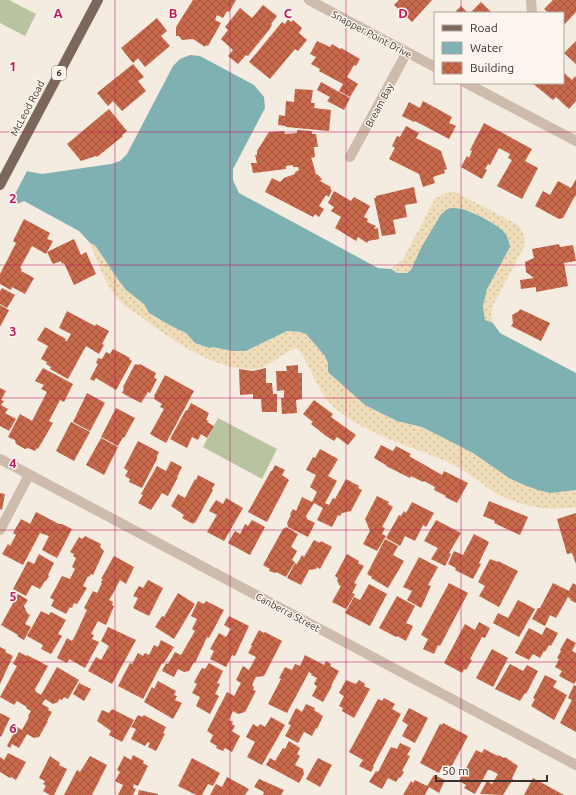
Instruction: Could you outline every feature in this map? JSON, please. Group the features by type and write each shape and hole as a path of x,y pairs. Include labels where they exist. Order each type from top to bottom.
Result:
{"main road":[{"name":"McLeod Road","path":"0,185 98,0"}],"street":[{"name":"Snapper Point Drive","path":"310,0 434,66"},
{"path":"531,0 532,12"},
{"name":"Bream Bay","path":"350,157 407,52"},
{"path":"468,84 576,141"},
{"name":"Canberra Street","path":"0,459 576,765"},
{"path":"0,530 29,475"}],"sand":[{"path":"455,192 518,225 524,237 525,245 493,305 491,314 493,323 485,320 483,306 502,230 464,209 452,208 444,211 411,270 407,273 397,273 391,269 403,259 435,199 445,193"},
{"path":"90,243 95,245 126,290 144,304 146,309 156,318 186,333 199,345 232,351 246,351 287,331 306,334 325,356 328,363 328,371 414,426 422,427 473,453 509,478 524,485 564,491 576,490 576,507 548,509 526,505 507,499 454,465 377,434 362,426 348,418 329,402 298,349 294,349 267,365 255,369 225,365 180,344 121,302 114,294 106,280"}],"green space":[{"path":"0,0 9,0 36,14 25,36 0,23"},
{"path":"218,418 277,449 262,479 203,447"}],"water":[{"path":"190,55 200,56 254,85 264,97 265,108 233,169 233,180 239,193 378,268 391,269 397,273 407,273 411,270 421,248 440,216 444,211 449,209 458,208 471,212 492,223 504,232 508,238 510,247 487,289 483,306 485,320 493,323 500,333 576,373 576,490 550,493 524,485 509,478 473,453 422,427 397,421 365,405 329,373 328,363 325,356 306,334 287,331 246,351 232,351 213,347 209,348 195,343 186,333 149,313 144,304 126,290 95,245 90,243 79,231 24,201 17,204 0,198 0,166 42,174 111,164 120,161 127,154 173,66 180,59"}],"pier":[{"path":"0,164 28,169 10,204 0,200"}],"building":[{"path":"193,0 236,0 229,12 227,11 223,18 217,15 215,20 221,23 208,46 206,45 205,47 193,39 182,40 179,36 176,36 176,27"},
{"path":"399,0 432,0 412,22 394,5"},
{"path":"553,0 576,0 576,12 564,25 564,12 548,12 544,9"},
{"path":"481,2 491,12 471,12"},
{"path":"263,5 277,16 271,24 272,25 269,30 248,56 246,55 238,64 228,56 233,50 221,39 228,30 225,27 240,8 252,18"},
{"path":"461,6 467,12 455,12"},
{"path":"157,18 167,31 161,36 170,46 145,67 138,58 133,63 121,48"},
{"path":"288,19 291,22 293,20 302,28 299,33 307,40 298,51 295,49 270,79 249,62 282,22 285,24"},
{"path":"317,41 330,47 332,44 360,59 356,66 354,65 347,77 358,84 350,97 339,91 343,84 319,71 320,69 311,64 316,57 310,54"},
{"path":"576,41 576,64 564,53"},
{"path":"133,64 144,77 138,81 146,91 122,111 113,101 108,106 97,93"},
{"path":"564,73 572,80 575,76 576,101 569,109 556,97 553,100 533,84 564,84"},
{"path":"321,82 350,98 344,110 327,101 330,97 317,90"},
{"path":"295,89 313,90 311,103 315,103 314,108 331,110 329,131 278,125 279,115 285,116 286,101 294,102"},
{"path":"423,101 452,117 449,123 456,126 449,139 415,121 414,122 402,116 409,102 420,108"},
{"path":"109,109 127,131 97,157 96,156 81,161 67,144"},
{"path":"484,123 532,149 525,161 538,168 522,199 497,186 512,160 508,158 510,154 499,148 490,165 488,164 485,169 487,170 482,179 461,167 467,156 469,158 472,151 470,150"},
{"path":"406,126 419,133 416,138 441,151 447,169 444,170 445,173 433,177 435,183 423,187 419,174 389,159 395,148 392,146 397,136 400,137"},
{"path":"297,130 312,131 312,134 316,134 318,147 314,147 315,157 311,158 316,175 317,174 322,179 320,181 331,187 330,189 332,190 329,197 326,195 319,206 324,209 319,217 315,214 313,217 265,192 272,178 280,182 284,178 295,174 295,172 299,170 298,167 293,167 293,165 286,166 286,169 253,173 251,163 257,163 255,155 257,155 257,151 269,132 284,131 285,134 297,133"},
{"path":"576,179 576,196 563,218 559,219 535,206 543,191 550,195 558,181 571,188"},
{"path":"414,187 417,203 405,205 407,217 393,220 396,234 382,236 374,198 376,198 376,196"},
{"path":"334,191 351,201 354,197 370,206 364,217 368,219 367,222 376,226 374,229 378,228 379,239 368,241 367,243 358,237 356,241 335,228 341,217 331,211 334,207 328,203"},
{"path":"24,219 50,233 47,239 53,241 46,254 32,246 20,268 22,269 21,271 34,278 25,294 12,287 11,290 0,284 0,274 16,243 13,241"},
{"path":"74,239 81,255 86,252 96,274 74,285 64,263 62,264 61,261 53,264 47,252"},
{"path":"559,244 560,247 573,245 576,261 564,263 568,286 536,292 536,287 521,289 520,280 534,278 526,272 525,262 534,258 532,249"},
{"path":"2,288 15,295 7,308 0,304 0,291"},
{"path":"0,305 9,310 0,327"},
{"path":"520,309 550,323 541,341 511,326 513,323 512,315"},
{"path":"67,311 95,326 96,324 109,331 102,344 104,345 99,354 86,346 68,379 50,369 51,367 46,364 47,362 41,359 48,346 37,340 45,327 67,341 71,334 59,328"},
{"path":"113,349 130,358 129,359 132,361 116,390 96,378 94,381 90,379 98,364 96,363 98,358 102,359 106,352 110,354"},
{"path":"135,364 140,364 156,373 154,378 157,379 150,393 148,392 141,403 122,393 123,387"},
{"path":"298,365 298,373 302,373 302,399 296,400 297,413 282,414 281,398 284,398 284,390 277,391 276,371 287,371 286,366"},
{"path":"43,368 73,384 64,402 60,400 49,421 53,423 38,449 37,448 35,451 28,448 25,449 16,444 15,440 8,437 20,414 32,421 47,392 41,389 44,385 35,381"},
{"path":"266,368 266,383 272,383 273,394 277,394 277,412 262,412 261,399 253,399 253,394 240,395 239,369 253,371"},
{"path":"165,375 194,391 166,443 150,434 164,409 160,407 162,404 154,399 154,396"},
{"path":"0,388 6,391 1,400 4,401 1,405 8,409 5,413 16,419 9,431 0,426"},
{"path":"87,393 105,403 90,431 73,422"},
{"path":"314,400 333,414 331,417 356,435 348,445 337,437 334,441 326,436 311,424 313,422 303,414"},
{"path":"191,403 209,413 206,420 214,426 207,438 201,434 198,440 192,437 187,448 170,439"},
{"path":"116,408 135,418 118,446 101,437"},
{"path":"71,422 90,432 74,461 56,451"},
{"path":"101,438 118,447 104,475 86,465"},
{"path":"138,441 159,452 142,488 129,482 130,479 125,476 128,471 124,468"},
{"path":"381,445 393,451 396,446 411,454 409,456 442,475 444,471 468,483 457,503 434,490 435,487 424,481 423,482 411,476 410,478 374,458"},
{"path":"320,449 338,459 328,476 337,481 325,503 329,505 333,498 335,499 346,479 359,486 358,488 362,490 351,511 342,513 340,516 338,515 332,527 317,520 323,508 314,503 306,516 307,519 315,523 308,537 288,527 287,523 291,515 290,514 293,509 296,511 302,497 312,502 317,492 310,487 316,475 306,470 313,457 315,458"},
{"path":"171,461 182,467 168,496 162,493 151,510 138,503 143,495 141,494 157,466 166,471"},
{"path":"275,465 285,470 282,475 289,480 267,522 248,512"},
{"path":"198,475 215,484 195,523 194,522 193,524 182,518 184,515 171,506 178,494 185,498"},
{"path":"0,493 5,494 2,510 0,509"},
{"path":"377,496 389,502 388,504 393,507 382,527 385,528 382,534 386,536 377,551 363,544 370,531 365,519"},
{"path":"226,498 243,508 224,541 207,532 217,515 209,511 216,500 223,504"},
{"path":"489,501 528,517 520,535 494,523 495,521 483,516"},
{"path":"412,502 434,513 426,527 423,525 415,541 405,536 400,546 386,538 399,515 401,516 404,511 406,513"},
{"path":"36,512 72,529 57,558 42,550 49,536 40,533 23,565 2,554 8,544 10,546 16,535 13,533 21,519 30,524"},
{"path":"576,513 576,564 572,553 567,554 557,519"},
{"path":"252,520 265,527 250,555 228,543 235,531 240,534 245,524 248,526"},
{"path":"436,520 461,533 449,553 451,554 445,566 431,559 438,548 424,541"},
{"path":"286,527 298,534 291,547 297,551 292,560 295,562 286,577 276,572 269,571 270,569 263,565 283,529"},
{"path":"474,534 489,542 479,563 481,564 473,579 455,570 456,568 448,564 454,551 463,555"},
{"path":"85,536 101,544 100,547 104,551 93,575 91,574 89,577 88,576 83,586 87,588 84,593 77,604 74,603 72,608 70,607 66,614 51,606 54,600 50,598 62,576 70,579 75,569 72,567 76,558 73,556 74,554 70,552 79,537 82,539"},
{"path":"385,539 398,546 393,555 404,561 388,588 367,574"},
{"path":"314,540 320,543 321,541 332,547 320,569 317,567 316,569 309,570 301,585 287,578 295,563 297,564 302,555 304,557"},
{"path":"39,554 54,563 48,575 49,576 40,589 32,585 26,596 13,589 28,561 34,564"},
{"path":"347,554 359,561 358,563 364,566 354,583 357,584 352,593 355,594 346,609 332,602 341,586 337,580 338,578 335,576"},
{"path":"114,556 134,567 126,584 120,580 109,600 113,602 112,605 114,606 106,625 98,621 91,634 94,635 92,639 99,642 85,668 69,659 67,663 57,658 67,638 72,641 75,636 87,610 84,608 93,591 97,593 102,583 101,582 103,579 101,579"},
{"path":"419,557 438,567 428,585 431,586 421,608 407,600 412,591 403,587"},
{"path":"490,559 498,561 518,571 499,607 479,596 485,586 478,582"},
{"path":"148,580 163,588 149,616 133,608 138,598 133,596 139,586 143,588"},
{"path":"449,583 468,593 440,646 438,645 434,654 423,649 428,639 421,635"},
{"path":"553,583 569,591 573,583 576,585 576,603 568,597 556,618 550,615 545,626 532,619 538,608 540,608"},
{"path":"369,584 387,594 370,626 345,613 354,597 360,600"},
{"path":"178,593 195,604 174,639 155,627 162,616 164,617"},
{"path":"18,594 28,600 24,606 27,613 30,615 25,624 31,627 24,640 1,625"},
{"path":"397,596 415,606 406,623 413,626 406,641 379,628"},
{"path":"518,600 535,609 519,637 493,623 498,613 508,618"},
{"path":"198,601 204,604 206,601 224,610 209,638 207,637 195,663 194,662 189,671 184,672 178,669 174,677 162,671 166,663 168,664 175,652 181,655 195,631 192,629 197,619 191,616"},
{"path":"41,611 49,615 51,612 66,620 58,634 62,636 51,654 41,649 43,645 27,636"},
{"path":"229,616 249,626 235,656 232,655 226,667 210,659 214,651 210,649 219,633 226,637 231,629 224,625"},
{"path":"479,622 490,628 485,638 482,637 466,670 464,669 462,673 444,663 465,624 475,630"},
{"path":"108,627 136,640 112,684 88,671 96,657 101,660 109,646 101,641"},
{"path":"546,627 558,633 551,646 549,645 540,658 533,654 529,660 515,653 529,628 542,635"},
{"path":"259,630 282,641 264,676 256,677 252,685 254,687 253,690 256,691 245,712 238,714 233,711 229,720 233,722 232,724 235,726 232,731 240,736 232,752 225,748 223,751 216,748 217,746 210,742 213,735 207,731 227,692 234,696 241,683 236,680 243,666 249,670 256,657 248,653"},
{"path":"567,638 576,643 572,651 576,653 576,681 574,684 559,676 562,671 555,667 559,659 557,658 561,651 560,650"},
{"path":"161,640 174,647 163,664 162,663 143,699 118,686 130,663 132,664 138,653 143,656 145,653 149,655 154,645 158,647"},
{"path":"0,647 6,650 5,652 13,656 0,684"},
{"path":"492,649 508,658 493,687 476,678"},
{"path":"19,652 48,666 35,689 36,692 41,695 57,667 79,680 68,699 64,697 62,700 59,699 58,702 53,704 45,699 42,704 49,708 48,710 52,712 39,737 34,738 27,734 19,748 12,744 10,748 7,746 17,727 22,730 31,711 17,701 14,705 0,697 17,666 13,664"},
{"path":"305,655 324,665 326,661 331,664 330,666 339,671 323,702 312,696 317,686 314,684 317,678 309,672 287,713 268,704 281,679 279,678 285,667 292,670 295,664 300,666"},
{"path":"209,663 223,671 217,683 220,684 215,694 219,696 210,714 196,706 200,697 192,693 197,684 194,682 202,668 205,669"},
{"path":"510,664 523,671 527,665 538,671 526,694 525,693 520,701 495,689"},
{"path":"545,675 557,681 553,687 567,695 554,720 531,706 535,699 533,698"},
{"path":"346,680 356,684 359,680 365,684 364,686 370,689 354,718 342,711 343,708 339,706 344,696 339,693"},
{"path":"158,681 176,691 174,695 177,696 175,700 182,703 173,719 144,702 152,687 154,689"},
{"path":"79,683 91,689 84,701 73,694"},
{"path":"574,685 576,686 576,732 560,723 572,700 568,698"},
{"path":"384,698 395,704 392,709 401,714 371,772 359,766 363,760 349,752 378,699 382,701"},
{"path":"306,704 315,708 314,710 323,716 312,736 304,732 298,743 285,736 291,725 288,724 296,708 302,712"},
{"path":"409,708 428,718 415,743 402,736 408,725 402,721"},
{"path":"112,709 134,720 122,742 109,735 111,731 97,721 102,710 109,713"},
{"path":"0,713 10,718 1,737 0,736"},
{"path":"138,715 142,717 144,715 166,727 163,733 165,734 156,751 148,747 150,743 148,742 145,746 131,739 136,729 131,727"},
{"path":"271,717 285,725 262,765 247,757 255,742 246,737 253,724 258,727 260,724 265,727"},
{"path":"443,723 468,736 449,771 442,767 439,773 420,763 440,724 442,725"},
{"path":"289,741 300,748 297,754 300,756 295,765 303,769 304,774 299,783 266,765 270,758 275,761 283,748 285,749"},
{"path":"400,743 411,748 407,755 410,756 400,778 399,777 396,782 388,778 382,789 369,782 376,771 378,772 391,747 397,749"},
{"path":"484,749 498,756 505,757 518,766 512,778 513,779 503,795 480,794 487,781 492,784 498,774 490,770 488,770 475,794 464,788 466,785 459,781 476,750 482,753"},
{"path":"8,753 26,762 16,780 0,772 0,757 4,760"},
{"path":"133,755 144,761 143,763 148,766 138,786 134,784 133,788 136,789 133,795 118,795 123,785 115,781 120,772 117,770 124,756 131,760"},
{"path":"50,756 60,763 59,765 67,769 54,795 50,795 43,791 46,786 43,784 45,781 39,778"},
{"path":"90,756 107,765 92,795 64,795 77,770 80,772"},
{"path":"192,758 220,773 213,786 208,784 202,795 196,795 178,786"},
{"path":"318,758 332,765 320,787 306,779"},
{"path":"434,775 445,780 439,793 429,787 425,795 403,795 411,781 413,783 415,780 427,786"},
{"path":"227,777 249,789 245,795 210,795 216,784 222,787"},
{"path":"533,778 564,795 524,795"},
{"path":"259,779 284,790 281,795 263,795 264,792 254,787"},
{"path":"139,790 158,794 158,795 138,795"}]}
